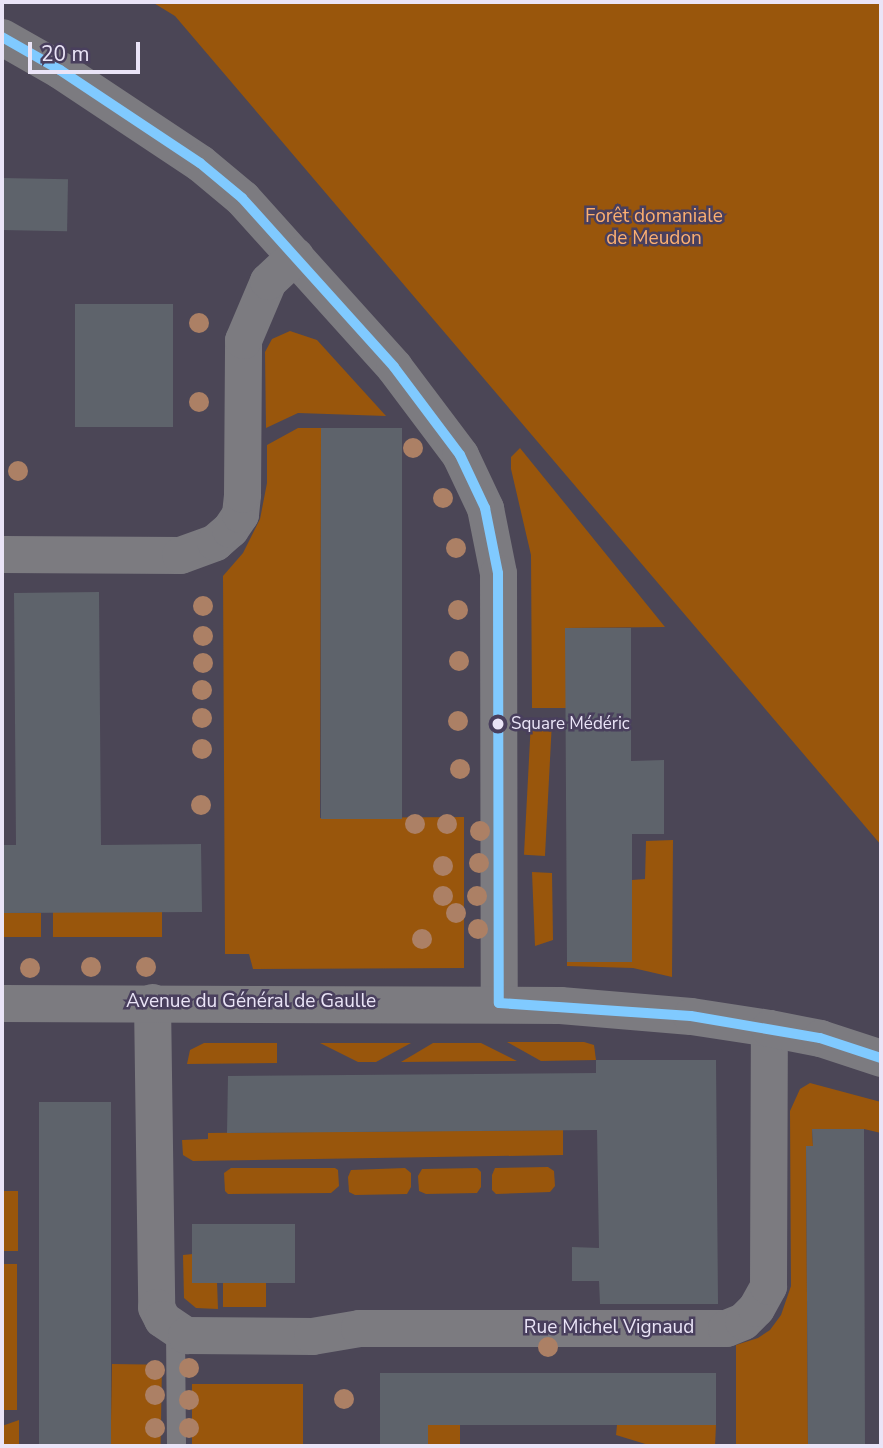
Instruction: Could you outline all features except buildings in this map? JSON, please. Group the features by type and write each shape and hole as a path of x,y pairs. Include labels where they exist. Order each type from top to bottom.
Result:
{"street":[{"path":"2,37 60,71 200,163 242,198 394,367 460,454 485,508 494,538 498,573 499,1003"},
{"path":"2,554 180,555 215,542 230,529 240,514 242,494 243,340 268,281 295,256"},
{"path":"152,1002 156,1307 162,1320 175,1330"},
{"name":"Avenue du Général de Gaulle","path":"2,1003 499,1003 691,1016 820,1038 881,1058"},
{"name":"Rue Michel Vignaud","path":"175,1330 186,1335 312,1336 359,1328 726,1328 743,1321 757,1308 768,1286 769,1028"}],"lane":[{"path":"175,1330 176,1446"}],"green space":[{"name":"Forêt domaniale de Meudon","path":"152,2 881,2 881,845 175,16"},
{"path":"290,331 317,340 386,416 298,413 266,428 265,352 272,339"},
{"path":"298,428 321,428 320,818 464,817 464,968 253,969 249,954 225,954 223,576 243,553 260,519 267,483 267,445"},
{"path":"520,448 665,627 566,628 566,708 532,708 531,555 511,469 511,457"},
{"path":"531,721 552,722 545,856 524,855"},
{"path":"673,840 672,977 633,968 567,966 567,962 632,962 632,880 645,879 646,841"},
{"path":"532,872 552,873 553,940 535,946"},
{"path":"53,912 162,912 162,937 53,937"},
{"path":"2,913 41,913 41,937 2,937"},
{"path":"507,1042 584,1042 594,1045 596,1060 541,1061"},
{"path":"204,1043 277,1043 277,1063 187,1064 190,1050"},
{"path":"320,1043 411,1043 376,1062 358,1062"},
{"path":"433,1043 481,1043 517,1061 401,1062"},
{"path":"810,1083 881,1102 881,1133 864,1129 812,1129 813,1146 806,1146 808,1446 736,1446 736,1345 758,1338 770,1330 781,1315 791,1286 790,1111 800,1089"},
{"path":"563,1130 563,1155 193,1161 183,1155 182,1140 208,1139 208,1133"},
{"path":"548,1167 554,1171 555,1186 550,1192 496,1194 492,1190 495,1168"},
{"path":"231,1168 335,1168 338,1170 339,1186 331,1193 228,1194 225,1191 224,1173"},
{"path":"405,1168 411,1173 411,1187 407,1194 355,1195 349,1192 348,1177 351,1170"},
{"path":"477,1168 481,1172 481,1187 477,1193 426,1194 419,1191 418,1176 422,1169"},
{"path":"2,1191 18,1191 18,1251 2,1251"},
{"path":"193,1254 217,1282 218,1309 196,1308 184,1298 183,1255"},
{"path":"2,1264 17,1264 17,1410 2,1410"},
{"path":"223,1282 266,1282 266,1307 223,1307"},
{"path":"112,1364 162,1365 161,1446 111,1446"},
{"path":"192,1384 303,1384 303,1446 192,1446"},
{"path":"19,1420 19,1446 2,1446 2,1426"},
{"path":"428,1425 460,1425 460,1446 428,1446"},
{"path":"617,1425 716,1425 715,1446 652,1446 616,1435"}],"transit line":[{"path":"2,37 60,70 200,163 242,198 394,367 460,455 485,508 498,573 499,1003"},
{"path":"499,1003 691,1016 820,1038 881,1058"}],"place":[{"name":"Square Médéric","path":"498,724"}]}
